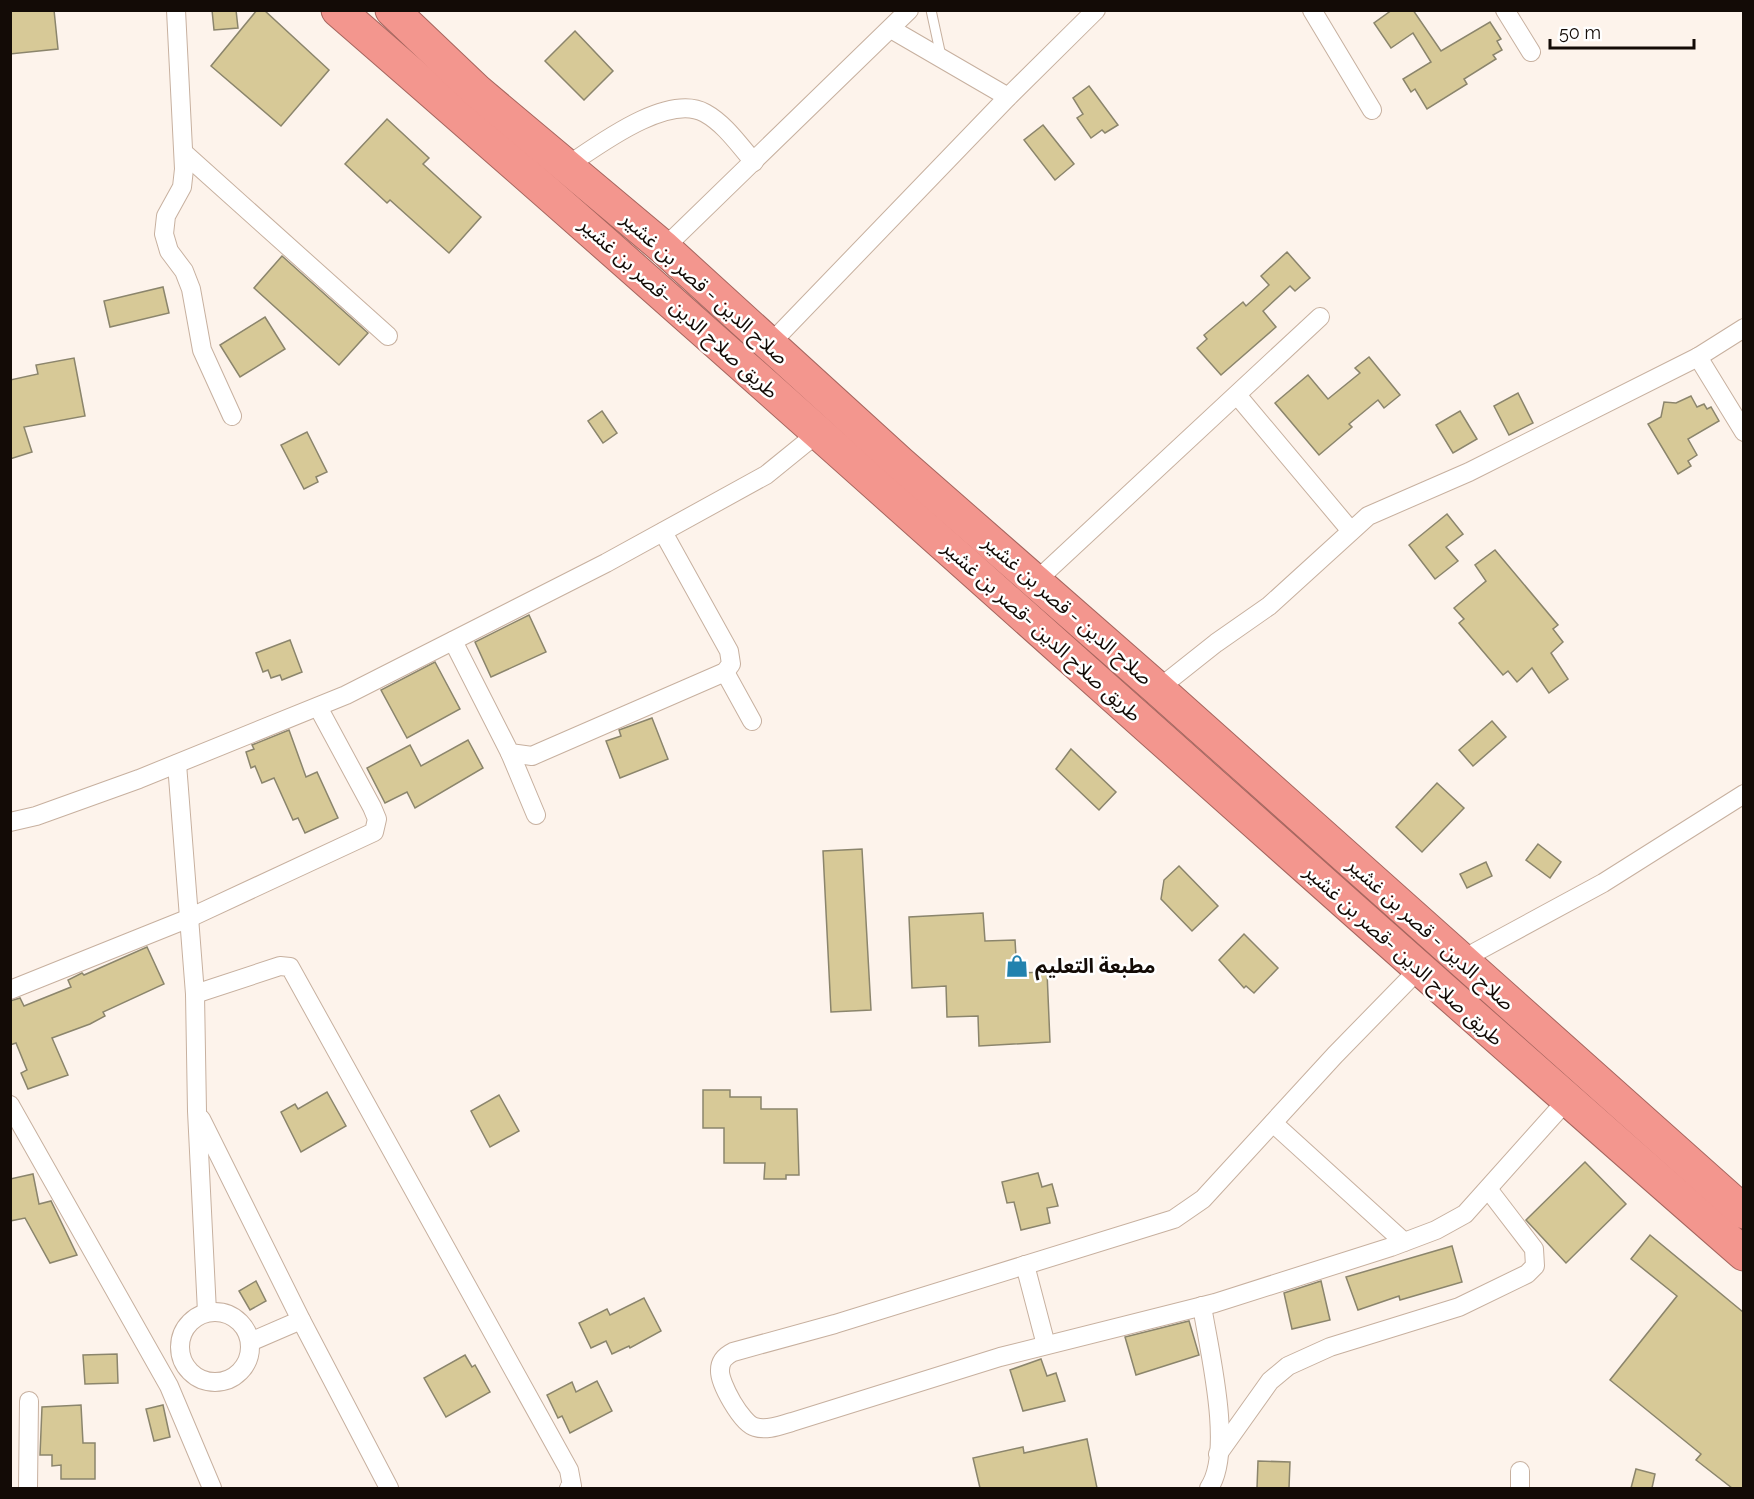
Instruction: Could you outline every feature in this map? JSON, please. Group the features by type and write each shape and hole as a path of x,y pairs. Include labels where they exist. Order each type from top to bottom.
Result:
{"highway":[{"name":"طريق صلاح الدين -قصر بن غشير","path":"338,10 618,253 1419,969 1743,1254"},
{"name":"صلاح الدين - قصر بن غشير","path":"392,10 477,90 664,248 768,345 1158,689 1743,1212"}],"street":[{"path":"176,10 184,153 182,187 166,216 164,234 169,251 187,280 202,350 232,416"},
{"path":"664,248 909,10"},
{"path":"768,345 1008,97 1096,10"},
{"path":"1312,10 1372,110"},
{"path":"1505,10 1531,52"},
{"path":"891,29 1008,97"},
{"path":"567,166 636,121 670,111 691,110 703,111 712,118 754,162"},
{"path":"184,153 388,336"},
{"path":"1035,582 1320,317"},
{"path":"1158,689 1216,643 1269,606 1368,516 1470,472 1698,357 1743,328"},
{"path":"1698,357 1743,432"},
{"path":"1237,394 1351,531"},
{"path":"10,822 36,816 177,764 318,707 453,641 663,532 766,475 819,432"},
{"path":"510,753 532,756 542,752 725,672 731,664 729,651 663,532"},
{"path":"453,641 510,753 536,815"},
{"path":"725,672 752,722"},
{"path":"10,990 187,919 374,832 377,819 375,813 318,707"},
{"path":"177,764 187,919 195,994 197,1111 207,1312"},
{"path":"1461,960 1613,877 1743,794"},
{"path":"195,994 280,966 290,967 569,1470 572,1486 569,1488"},
{"path":"1419,969 1203,1199 1174,1219 835,1324 733,1352 725,1356 721,1364 720,1377 741,1417 755,1427 771,1427 1046,1346 1202,1306 1404,1242 1465,1214 1567,1100"},
{"path":"10,1105 169,1386 212,1488"},
{"path":"197,1111 301,1320 389,1488"},
{"path":"1273,1123 1404,1242"},
{"path":"1218,1454 1270,1381 1288,1366 1329,1347 1459,1307 1527,1274 1535,1266 1534,1249 1488,1190"},
{"path":"1025,1264 1046,1346"},
{"path":"1202,1306 1220,1400 1218,1454 1209,1488"},
{"path":"207,1312 222,1312 235,1317 245,1328 249,1342 246,1363 231,1378 209,1382 190,1372 181,1355 181,1337 191,1321 207,1312"},
{"path":"249,1342 301,1320"},
{"path":"169,1386 190,1372"},
{"path":"28,1488 29,1401"}],"lane":[{"path":"931,10 942,58"}],"building":[{"path":"10,10 54,10 58,49 10,54"},
{"path":"212,10 236,10 238,28 214,30"},
{"path":"257,10 264,10 329,70 281,126 211,66"},
{"path":"1392,10 1413,10 1441,51 1490,22 1501,39 1497,41 1502,50 1493,55 1496,59 1464,79 1467,84 1427,109 1415,89 1411,92 1403,79 1431,62 1413,33 1391,48 1374,23"},
{"path":"575,31 613,71 584,100 545,61"},
{"path":"1089,86 1118,125 1105,133 1102,130 1091,138 1077,118 1083,114 1073,98"},
{"path":"387,119 429,158 423,164 481,217 449,253 390,200 387,203 345,164"},
{"path":"1043,125 1074,164 1055,180 1024,140"},
{"path":"1287,252 1310,278 1295,291 1290,286 1263,311 1276,327 1221,375 1197,348 1207,339 1204,335 1243,302 1246,306 1269,285 1261,276"},
{"path":"282,256 368,333 339,365 254,288"},
{"path":"163,287 169,313 110,327 104,301"},
{"path":"265,317 285,349 240,377 220,345"},
{"path":"1369,357 1400,395 1384,408 1378,400 1349,424 1352,427 1319,455 1275,403 1308,375 1328,399 1360,373 1355,368"},
{"path":"74,358 85,416 24,427 32,452 10,459 10,380 38,374 36,365"},
{"path":"1518,393 1533,423 1509,435 1494,406"},
{"path":"1691,396 1697,407 1704,404 1707,409 1711,407 1719,421 1688,439 1697,455 1688,461 1691,466 1678,474 1648,424 1661,417 1664,402 1676,403"},
{"path":"602,411 617,433 603,443 588,421"},
{"path":"1460,411 1477,439 1453,453 1436,425"},
{"path":"307,432 327,472 316,477 318,482 304,489 281,445"},
{"path":"1447,514 1463,534 1446,547 1458,561 1435,579 1409,545"},
{"path":"1495,550 1558,625 1553,629 1563,642 1551,653 1568,679 1549,693 1532,668 1517,682 1508,671 1503,675 1459,623 1464,619 1454,608 1486,581 1475,565"},
{"path":"529,615 546,652 491,677 475,642"},
{"path":"290,640 302,672 282,680 280,675 271,678 268,670 263,672 256,653"},
{"path":"435,662 460,709 407,738 381,690"},
{"path":"652,718 668,759 620,778 606,741 621,736 619,730"},
{"path":"1492,721 1506,737 1473,766 1459,750"},
{"path":"289,730 306,777 317,772 338,818 305,833 298,818 293,820 274,778 262,783 255,766 251,768 246,752 254,749 252,745"},
{"path":"468,740 483,768 415,808 407,792 385,803 367,768 410,745 421,766"},
{"path":"1071,749 1116,792 1099,810 1056,769"},
{"path":"1437,783 1464,808 1422,852 1396,827"},
{"path":"1538,844 1561,862 1550,878 1526,860"},
{"path":"862,849 871,1010 831,1012 823,851"},
{"path":"1486,862 1492,876 1467,888 1460,874"},
{"path":"1179,866 1218,906 1192,931 1161,899 1164,880"},
{"path":"983,913 985,941 1015,940 1017,973 1047,972 1050,1042 979,1046 978,1016 947,1017 946,986 912,988 909,917"},
{"path":"1244,934 1278,968 1254,993 1246,986 1244,988 1219,960"},
{"path":"147,947 164,984 103,1012 105,1016 90,1024 52,1038 68,1075 28,1089 21,1073 27,1070 16,1043 10,1045 10,1001 20,998 24,1006 71,987 68,980 82,973 84,975"},
{"path":"703,1090 730,1090 730,1097 761,1097 761,1109 797,1109 799,1175 786,1175 786,1179 764,1179 765,1163 724,1163 724,1128 703,1128"},
{"path":"327,1092 346,1126 301,1152 281,1112 295,1104 298,1109"},
{"path":"499,1095 519,1131 490,1147 471,1111"},
{"path":"1585,1162 1626,1204 1566,1263 1526,1220"},
{"path":"1038,1173 1042,1187 1052,1184 1058,1206 1047,1208 1050,1223 1021,1230 1014,1202 1007,1203 1002,1182"},
{"path":"33,1174 39,1204 51,1201 77,1255 50,1263 25,1218 10,1221 10,1179"},
{"path":"1650,1235 1743,1312 1743,1488 1732,1488 1696,1460 1701,1454 1610,1380 1677,1296 1631,1259"},
{"path":"1452,1246 1462,1282 1400,1300 1399,1296 1358,1310 1346,1277"},
{"path":"256,1281 266,1301 250,1310 239,1291"},
{"path":"1321,1281 1330,1320 1292,1329 1284,1293"},
{"path":"644,1298 661,1331 630,1348 629,1346 612,1354 606,1341 591,1348 579,1323 607,1309 610,1315"},
{"path":"1189,1321 1199,1355 1136,1375 1125,1337"},
{"path":"117,1354 118,1383 85,1384 83,1355"},
{"path":"465,1355 472,1367 475,1365 490,1392 446,1417 424,1378"},
{"path":"1041,1359 1047,1376 1056,1373 1065,1401 1023,1411 1010,1370"},
{"path":"597,1381 612,1411 570,1433 562,1416 558,1418 547,1395 572,1382 576,1392"},
{"path":"81,1405 83,1443 95,1443 95,1479 61,1479 61,1465 52,1466 52,1455 40,1455 42,1407"},
{"path":"163,1405 170,1437 154,1441 146,1409"},
{"path":"1087,1439 1097,1488 980,1488 973,1458 1023,1447 1024,1453"},
{"path":"1258,1461 1290,1462 1289,1488 1257,1488"},
{"path":"1636,1469 1655,1474 1652,1488 1631,1488"}],"place":[{"name":"مطبعة التعليم","path":"1017,966"}]}
